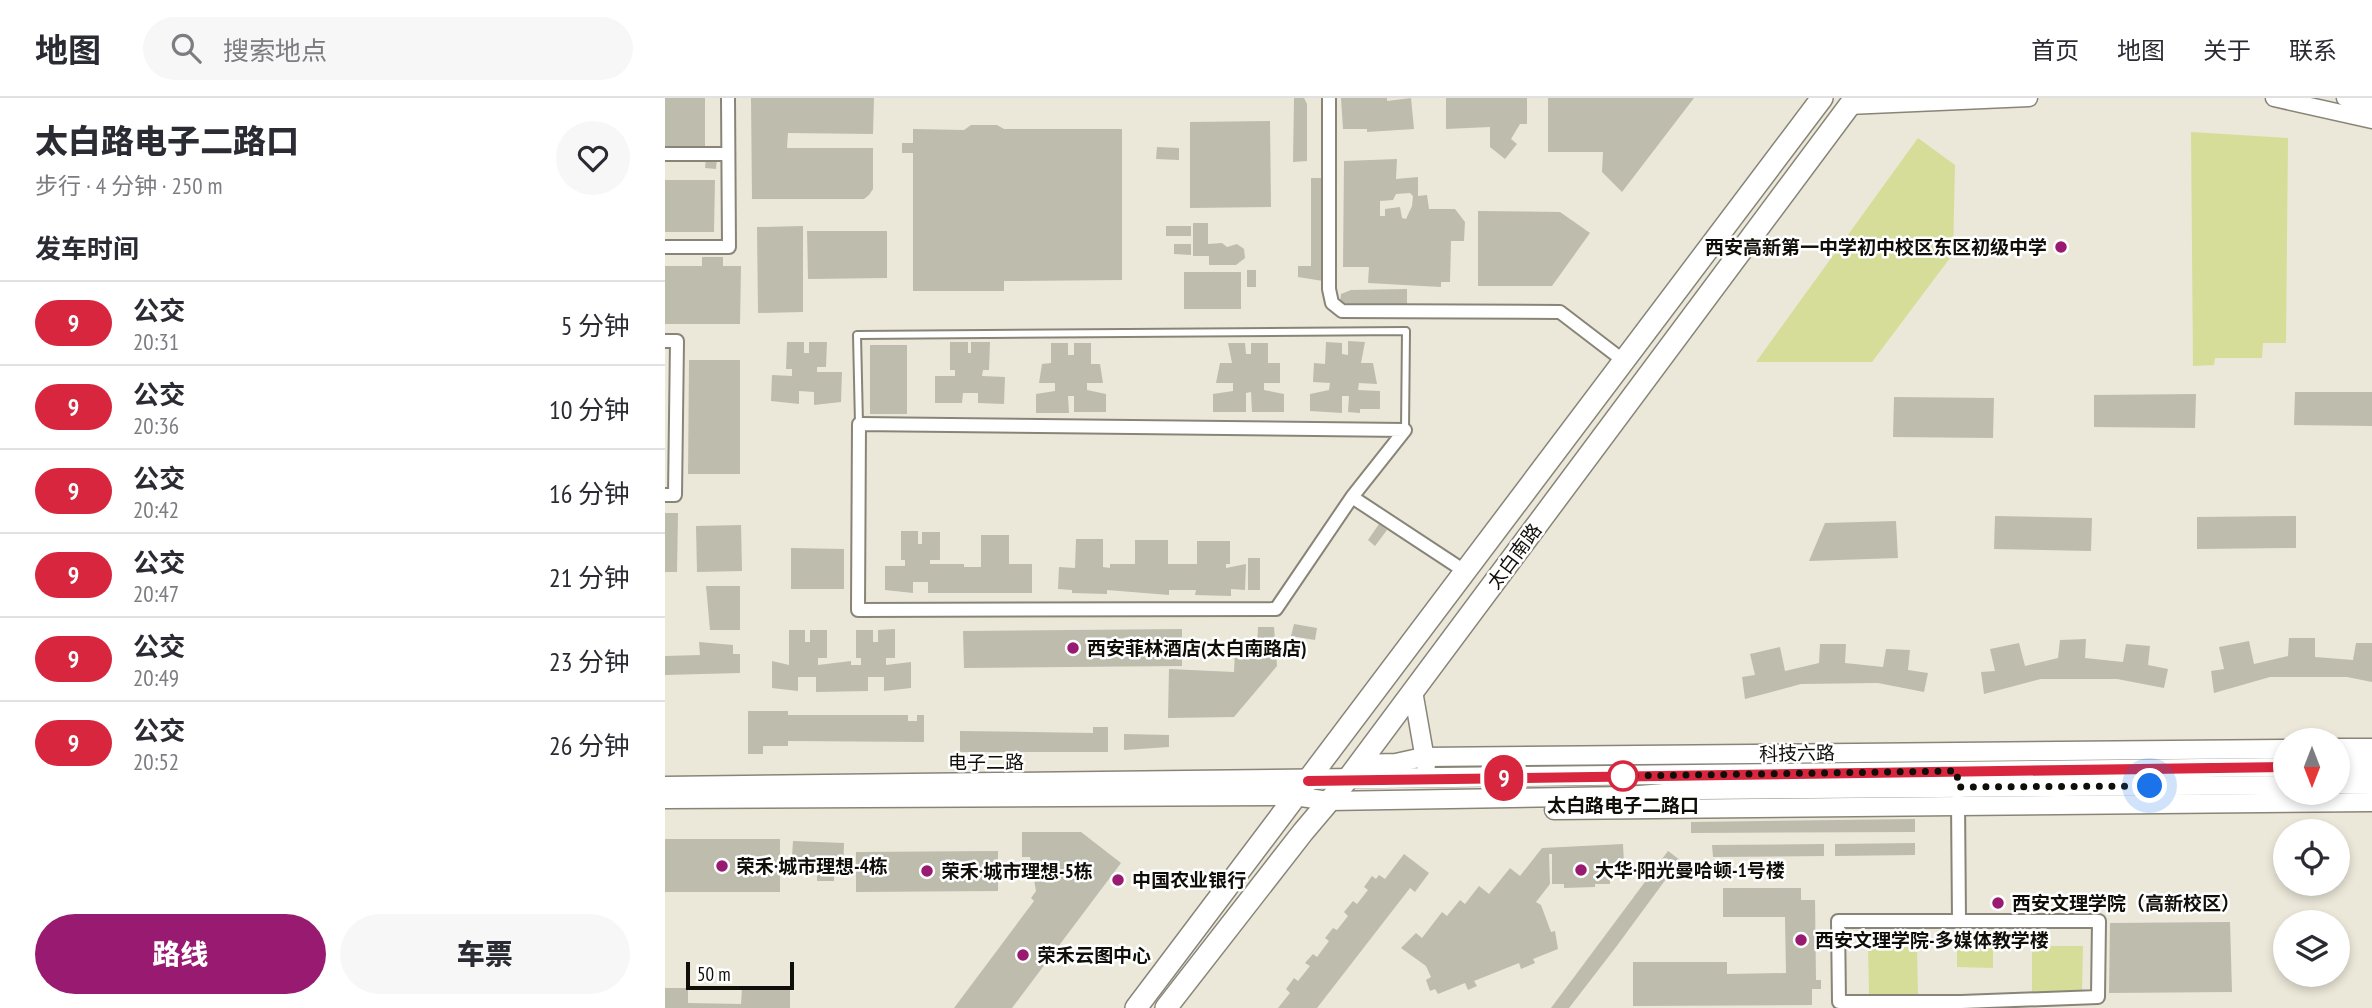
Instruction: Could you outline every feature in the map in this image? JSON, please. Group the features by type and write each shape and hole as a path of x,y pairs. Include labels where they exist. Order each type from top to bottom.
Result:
{"main road":[{"name":"太白南路","path":"1136,1008 1822,98"},
{"name":"太白南路","path":"1166,1008 1353,772 1852,102"},
{"path":"1413,691 1423,757 1430,779"},
{"path":"2350,748 2372,748"},
{"path":"1353,772 1423,757 2273,749"},
{"path":"2350,766 2372,766"},
{"name":"科技六路","path":"1302,788 1324,806 1627,796 1701,790 2273,767"},
{"name":"科技六路","path":"1302,788 1353,772 1430,779 1957,779 2273,785"},
{"path":"2350,784 2372,784"},
{"name":"电子二路","path":"665,786 1302,788"},
{"name":"电子二路","path":"665,799 1302,788"},
{"path":"1324,806 1958,806 2372,802"}],"street":[{"path":"665,247 729,247 728,98"},
{"path":"1329,98 1329,289 1332,303 1342,311 1560,312 1624,361"},
{"path":"1852,102 2029,98"},
{"path":"2274,98 2372,120"},
{"path":"2344,98 2372,106"},
{"path":"665,154 728,154"},
{"path":"665,341 677,341 675,495 665,495"},
{"path":"859,424 1405,430 1352,497 1276,609 858,610 859,424"},
{"path":"1352,497 1466,572"},
{"path":"1957,779 1959,921"},
{"path":"1838,921 1959,921 2099,921 2098,997 1961,1005 1839,1002 1838,921"}],"lane":[{"path":"859,424 857,335 1406,331 1405,430"}],"green space":[{"path":"2191,132 2288,138 2286,343 2263,343 2262,358 2215,358 2214,365 2193,366"},
{"path":"1918,138 1955,165 1953,254 1872,362 1756,362"},
{"path":"1957,943 1993,944 1993,968 1957,967"},
{"path":"2032,946 2083,946 2082,993 2032,992"},
{"path":"1868,947 1917,947 1918,995 1869,994"}],"building":[{"path":"665,98 705,98 705,149 665,149"},
{"path":"751,98 874,98 873,134 788,133 787,148 873,148 873,189 869,195 864,199 752,199"},
{"path":"1294,98 1304,98 1307,104 1307,161 1293,162"},
{"path":"1341,98 1387,98 1387,101 1411,98 1414,129 1367,132 1367,129 1343,129"},
{"path":"1446,98 1527,98 1527,124 1520,124 1511,139 1517,144 1505,159 1490,147 1490,127 1446,129"},
{"path":"1548,98 1694,98 1622,192 1602,172 1603,152 1548,152"},
{"path":"1270,121 1271,207 1190,208 1190,122"},
{"path":"971,125 997,125 1004,129 1122,129 1122,280 1004,281 1004,291 913,291 913,153 902,153 902,143 913,143 913,129 964,130"},
{"path":"1157,147 1179,148 1179,160 1156,159"},
{"path":"706,157 717,157 716,169 705,168"},
{"path":"1397,159 1396,179 1418,177 1418,196 1427,195 1429,209 1455,209 1465,222 1464,241 1451,241 1450,282 1441,282 1441,287 1368,283 1369,267 1343,267 1344,161","holes":["1410,193 1413,196 1406,219 1402,218 1400,207 1385,209 1385,216 1380,216 1380,201 1393,200 1396,194"]},
{"path":"1311,178 1323,178 1323,281 1298,277 1298,266 1311,266"},
{"path":"665,180 715,180 714,232 665,232"},
{"path":"1478,211 1560,212 1590,233 1552,286 1478,286"},
{"path":"1193,223 1208,223 1208,244 1222,243 1227,247 1237,244 1244,249 1245,258 1236,265 1209,265 1209,256 1193,256"},
{"path":"803,226 803,312 758,313 757,227"},
{"path":"1166,226 1191,226 1191,236 1166,236"},
{"path":"807,231 887,231 887,278 808,279"},
{"path":"1174,244 1191,244 1191,255 1174,254"},
{"path":"702,257 723,257 723,266 741,266 740,324 665,324 665,266 702,266"},
{"path":"1247,270 1256,270 1256,287 1247,287"},
{"path":"1184,272 1241,272 1241,309 1184,309"},
{"path":"1407,289 1407,308 1350,309 1340,301 1341,294 1351,290"},
{"path":"1348,341 1365,342 1361,363 1373,363 1377,384 1359,383 1358,390 1380,391 1380,409 1360,409 1360,413 1348,412 1349,396 1342,396 1342,413 1310,411 1310,394 1329,390 1330,383 1313,382 1314,363 1325,364 1326,342 1342,343 1342,354 1348,355"},
{"path":"787,342 804,342 804,353 809,353 809,342 827,342 826,367 817,367 817,372 842,372 841,402 814,405 814,392 799,391 799,404 771,401 772,375 792,376 792,369 786,369"},
{"path":"950,342 968,342 968,353 971,353 971,342 990,342 989,370 983,370 982,376 1005,377 1004,404 978,403 978,393 963,393 962,403 935,403 935,376 955,376 955,370 950,370"},
{"path":"1051,343 1068,343 1068,355 1074,355 1074,343 1091,343 1091,364 1100,364 1103,383 1087,383 1087,390 1106,394 1106,412 1074,412 1074,396 1068,396 1069,413 1036,413 1036,394 1055,391 1055,383 1039,383 1042,364 1051,363"},
{"path":"1228,343 1245,343 1246,354 1251,354 1251,343 1268,343 1268,363 1280,363 1280,383 1264,383 1264,390 1284,394 1284,412 1252,412 1251,392 1246,393 1246,412 1213,412 1213,394 1233,391 1233,383 1216,383 1220,363 1232,363"},
{"path":"870,345 907,345 907,414 870,414"},
{"path":"689,360 740,360 740,474 688,474"},
{"path":"2295,392 2372,392 2372,426 2294,425"},
{"path":"2196,394 2195,428 2094,427 2094,395"},
{"path":"1894,397 1994,398 1993,438 1893,437"},
{"path":"665,513 678,513 677,572 665,572"},
{"path":"1995,516 2092,518 2091,551 1994,549"},
{"path":"2296,516 2296,548 2197,549 2197,517"},
{"path":"1896,521 1898,558 1809,561 1825,523"},
{"path":"1379,524 1387,530 1375,546 1368,540"},
{"path":"741,525 742,571 697,572 696,526"},
{"path":"901,531 918,531 918,544 922,544 922,532 940,532 940,560 930,560 930,564 964,564 964,567 981,567 981,535 1009,535 1009,564 1032,564 1032,593 928,593 928,582 913,582 913,593 885,590 885,566 905,566 905,560 901,560"},
{"path":"1076,539 1103,539 1103,567 1110,568 1110,564 1135,564 1135,540 1168,540 1168,564 1197,564 1197,541 1230,541 1230,564 1226,564 1226,568 1246,564 1245,590 1231,589 1231,596 1195,595 1196,590 1169,590 1169,595 1107,590 1107,594 1072,593 1072,590 1058,589 1059,567 1075,568"},
{"path":"791,548 844,549 844,589 791,589"},
{"path":"1248,558 1260,558 1260,590 1248,590"},
{"path":"706,586 740,586 740,630 710,630"},
{"path":"1294,624 1317,628 1315,640 1291,636"},
{"path":"1258,627 1274,627 1277,666 1234,717 1168,718 1169,669 1234,672 1235,651 1257,651"},
{"path":"895,629 895,658 886,658 886,665 911,662 911,688 884,691 884,677 868,677 868,691 816,692 816,677 798,677 798,691 772,688 772,661 789,665 789,630 805,630 805,642 810,642 810,630 827,630 827,658 818,658 818,665 851,661 851,665 861,665 861,658 856,658 856,630 873,630 873,642 878,642 878,630"},
{"name":"西安菲林酒店(太白南路店)","path":"1182,629 1182,666 964,668 963,631"},
{"path":"2289,638 2315,638 2315,657 2353,660 2356,643 2372,643 2372,682 2347,677 2270,677 2214,693 2211,671 2224,669 2219,647 2249,641 2254,664 2288,656"},
{"path":"2086,639 2085,658 2123,662 2126,644 2150,646 2148,665 2168,669 2164,688 2117,679 2041,679 1984,694 1981,672 1995,671 1990,649 2019,643 2025,666 2058,658 2060,640"},
{"path":"699,642 733,645 733,654 740,654 740,673 665,675 665,656 700,655"},
{"path":"1820,644 1846,644 1845,663 1883,667 1886,649 1910,650 1908,670 1928,673 1924,692 1878,683 1801,684 1745,699 1742,677 1755,675 1750,654 1780,647 1785,671 1819,663"},
{"path":"748,711 788,711 788,715 908,715 908,721 917,721 917,715 924,715 924,742 788,741 788,746 763,746 763,754 748,754"},
{"path":"1093,727 1108,727 1108,752 960,752 960,731 1093,733"},
{"path":"1124,734 1169,735 1169,747 1124,750"},
{"path":"1915,819 1915,832 1691,833 1691,822"},
{"name":"荣禾云图中心","path":"1022,832 1081,832 1121,863 1012,1008 954,1008 1034,901 1031,898 1036,891 1030,857 1022,857"},
{"name":"荣禾·城市理想-4栋","path":"665,839 780,839 780,892 665,892"},
{"path":"793,841 844,843 843,873 834,873 834,881 817,881 817,873 791,872"},
{"path":"1915,843 1915,855 1835,856 1835,844"},
{"path":"1623,844 1624,864 1610,864 1610,884 1595,884 1595,887 1564,888 1564,884 1552,884 1552,854 1549,854 1550,884 1536,902 1541,905 1551,932 1555,931 1558,949 1533,959 1535,963 1521,969 1519,963 1474,981 1477,986 1468,990 1465,983 1438,994 1435,989 1430,991 1426,980 1431,977 1426,966 1401,948 1416,933 1422,938 1442,912 1447,916 1460,900 1465,904 1479,886 1489,894 1510,868 1520,876 1542,848"},
{"path":"1824,844 1824,856 1713,857 1712,845"},
{"name":"荣禾·城市理想-5栋","path":"998,851 998,891 856,892 856,852"},
{"path":"1668,851 1680,860 1616,947 1569,1008 1551,1008"},
{"path":"1404,854 1429,873 1415,892 1410,888 1317,1008 1278,1008 1290,993 1286,989 1294,978 1298,981 1310,966 1305,963 1313,954 1317,957 1329,941 1325,938 1333,928 1337,930 1348,916 1344,912 1353,901 1357,904 1368,890 1364,887 1372,876 1376,879 1379,875 1385,879"},
{"name":"西安文理学院-多媒体教学楼","path":"1723,888 1801,888 1801,900 1815,900 1816,980 1821,980 1821,989 1812,989 1812,1005 1633,1006 1633,962 1727,962 1727,974 1786,973 1785,917 1723,917"},
{"path":"2230,922 2232,992 2109,993 2110,923"},
{"path":"665,988 688,988 688,1003 741,1004 742,988 790,988 790,1008 665,1008"}],"bus line":[{"name":"9","path":"1308,781 2273,767"}],"place":[{"name":"西安高新第一中学初中校区东区初级中学","path":"2061,247"},
{"name":"西安菲林酒店(太白南路店)","path":"1073,648"},
{"name":"太白路电子二路口","path":"1623,776"},
{"name":"荣禾·城市理想-4栋","path":"722,866"},
{"name":"大华·阳光曼哈顿-1号楼","path":"1581,870"},
{"name":"荣禾·城市理想-5栋","path":"927,871"},
{"name":"中国农业银行","path":"1118,880"},
{"name":"西安文理学院（高新校区）","path":"1998,903"},
{"name":"西安文理学院-多媒体教学楼","path":"1801,940"},
{"name":"荣禾云图中心","path":"1023,955"}],"route":[{"path":"1623,776 1957,771 1958,787 2150,786"}]}
